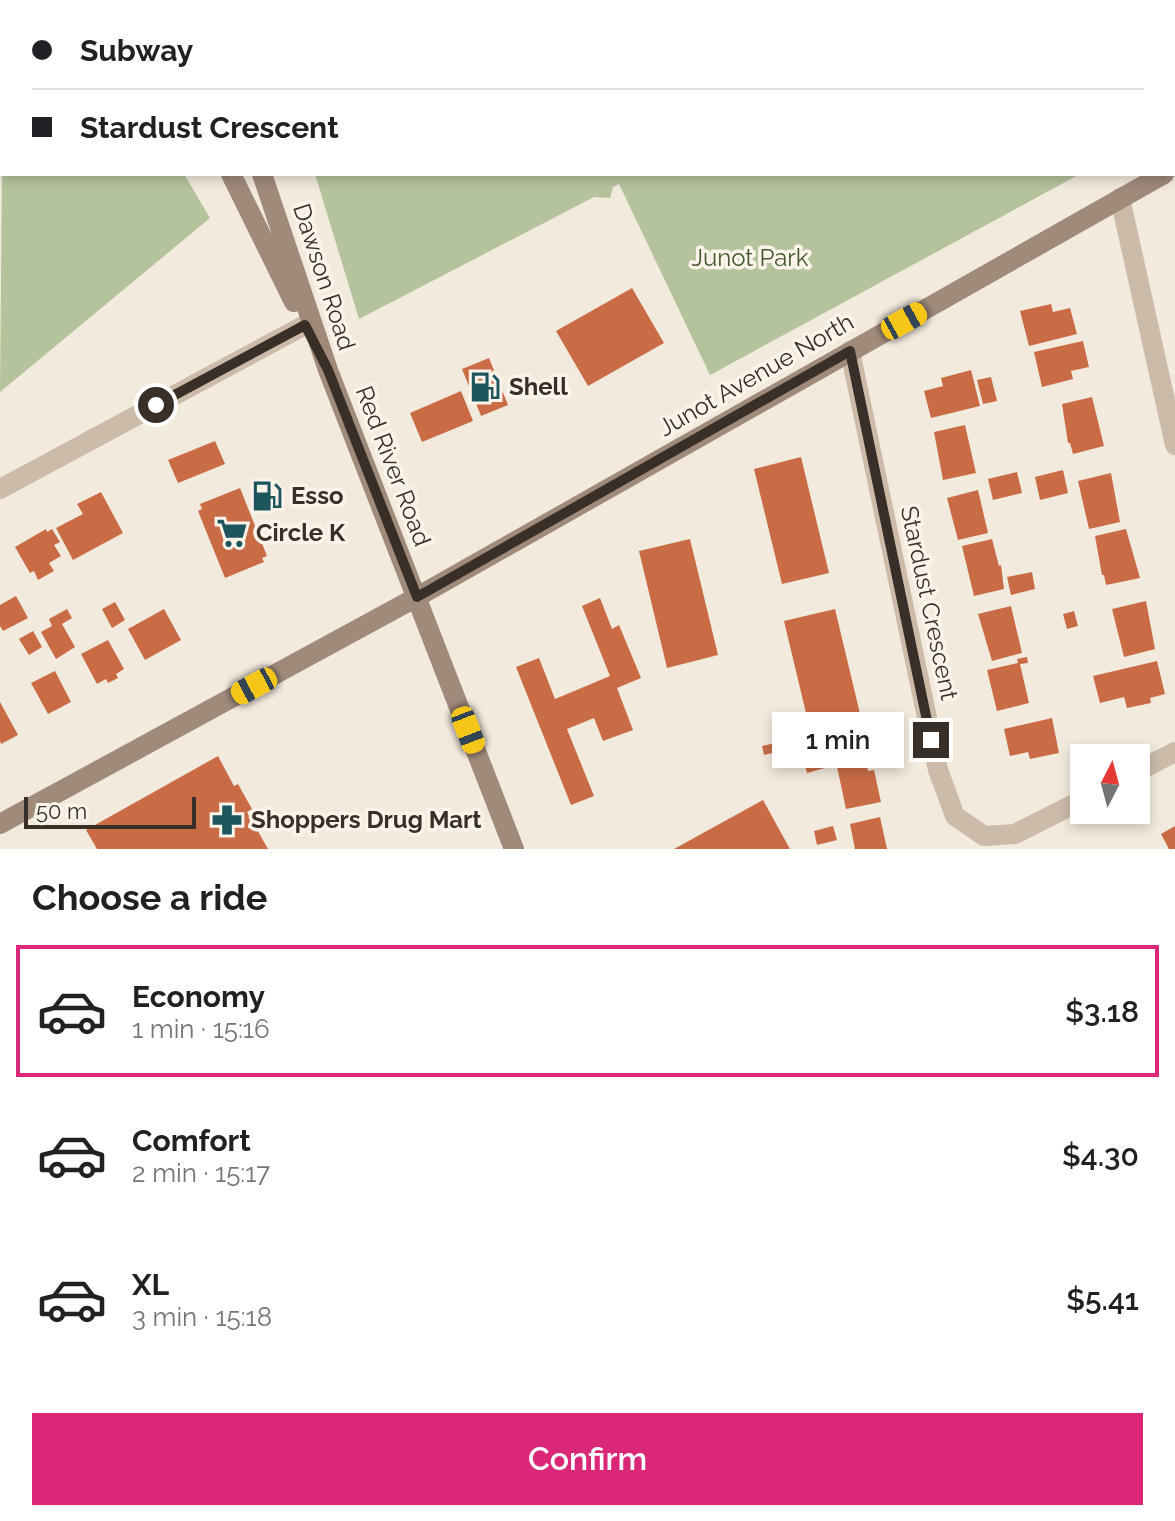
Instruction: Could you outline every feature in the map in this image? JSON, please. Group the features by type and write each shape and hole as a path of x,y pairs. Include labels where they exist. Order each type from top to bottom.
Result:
{"main road":[{"name":"Dawson Road","path":"232,176 328,370"},
{"name":"Dawson Road","path":"263,176 328,370"},
{"name":"Junot Avenue North","path":"0,824 417,597 1160,176"},
{"name":"Red River Road","path":"328,370 514,849"}],"street":[{"path":"1120,198 1175,445"},
{"path":"0,489 305,325"},
{"name":"Stardust Crescent","path":"850,351 938,770 955,816 984,836 1015,834 1070,806"},
{"path":"1150,765 1175,752"}],"green space":[{"path":"2,176 185,176 210,218 0,392"},
{"name":"Junot Park","path":"316,176 1076,176 710,375 619,184 613,187 610,198 594,197 359,319"}],"building":[{"path":"632,288 664,343 588,386 556,331"},
{"path":"1051,304 1053,312 1070,308 1077,334 1029,346 1020,311"},
{"path":"1083,341 1089,367 1071,371 1073,379 1042,387 1034,352"},
{"name":"Shell","path":"489,358 508,405 481,416 462,369"},
{"path":"971,370 980,406 931,418 924,391 943,386 941,378"},
{"path":"991,377 997,401 983,404 977,380"},
{"path":"461,391 473,421 422,442 410,413"},
{"path":"1092,397 1104,446 1073,454 1068,443 1062,404"},
{"path":"965,425 976,473 943,480 934,432"},
{"path":"215,441 225,464 178,483 168,460"},
{"path":"801,457 829,573 782,584 754,469"},
{"path":"1063,470 1068,493 1040,500 1035,477"},
{"path":"1017,472 1022,493 993,500 988,479"},
{"path":"1111,473 1120,522 1089,529 1078,481"},
{"name":"Circle K","path":"240,488 267,556 262,558 264,562 225,578 198,511 202,509 200,504"},
{"path":"978,490 988,533 958,540 947,498"},
{"path":"101,492 123,533 73,560 56,528 83,514 77,504"},
{"path":"46,529 47,532 52,529 60,542 54,545 61,556 49,563 54,571 38,580 34,571 30,573 15,547"},
{"path":"1126,529 1140,578 1106,585 1095,536"},
{"path":"690,539 718,655 667,668 639,551"},
{"path":"992,539 1001,565 1004,589 974,596 962,546"},
{"path":"1032,572 1035,589 1011,595 1007,577"},
{"path":"16,596 28,618 3,631 0,626 0,605"},
{"path":"600,598 612,629 619,625 641,678 617,688 633,730 603,741 594,718 567,729 594,796 571,805 516,667 539,658 555,699 610,676 582,606"},
{"path":"1146,601 1155,649 1124,657 1112,609"},
{"path":"115,602 125,620 112,628 102,609"},
{"path":"1011,606 1022,653 992,661 978,614"},
{"path":"67,609 72,618 62,624 75,647 56,659 41,632 52,626 49,619"},
{"path":"164,609 181,640 145,660 128,629"},
{"path":"835,609 862,722 811,734 784,621"},
{"path":"1074,611 1078,626 1067,629 1063,614"},
{"path":"33,631 42,647 29,655 19,639"},
{"path":"108,640 124,669 116,674 118,678 97,684 81,654"},
{"path":"1027,657 1028,663 1020,664 1029,703 997,711 987,670 1018,663 1017,659"},
{"path":"1157,661 1165,694 1150,698 1151,703 1127,708 1124,697 1100,703 1093,676"},
{"path":"55,671 71,702 48,714 31,683"},
{"path":"0,702 18,735 1,744 0,741"},
{"path":"1052,718 1059,753 1030,759 1028,752 1010,756 1004,729"},
{"path":"797,738 800,753 785,756 784,750 764,755 762,746"},
{"path":"827,748 832,766 807,773 802,754"},
{"path":"864,752 868,771 874,770 881,802 846,809 835,757"},
{"path":"218,756 234,786 238,784 252,809 247,812 268,849 97,849 86,830"},
{"path":"763,800 790,849 674,849"},
{"path":"880,817 887,849 855,849 850,824"},
{"path":"833,826 837,840 817,845 814,831"},
{"path":"1175,826 1175,849 1169,849 1161,834"}],"place":[{"name":"Shell","path":"485,387"},
{"name":"Esso","path":"267,496"},
{"name":"Circle K","path":"232,533"},
{"name":"Shoppers Drug Mart","path":"227,820"}],"route":[{"path":"156,405 305,325 328,370 417,597 850,351 931,740"}]}
